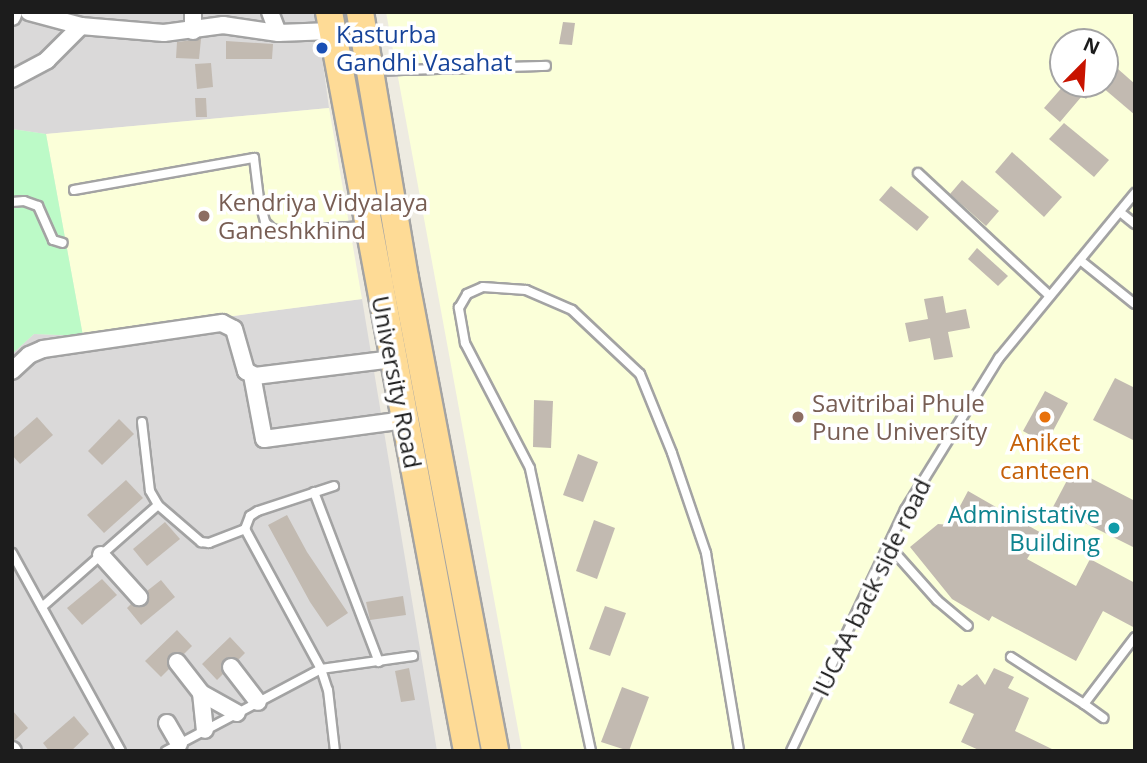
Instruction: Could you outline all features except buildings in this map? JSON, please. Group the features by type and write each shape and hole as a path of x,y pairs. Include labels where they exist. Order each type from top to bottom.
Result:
{"main road":[{"name":"University Road","path":"360,12 405,278 495,751"},
{"name":"University Road","path":"331,22 467,751"}],"street":[{"path":"29,12 81,26 164,33 193,31 223,24 278,33 331,22"},
{"path":"193,12 193,31"},
{"path":"270,12 278,33"},
{"path":"12,79 47,60 81,26"},
{"path":"12,371 29,355 43,349 222,323 233,329 246,371 252,375 393,359"},
{"path":"252,375 264,439 405,420"},
{"path":"101,555 139,597"},
{"path":"177,662 201,693 237,713"},
{"path":"230,667 258,702"},
{"path":"201,693 205,730"},
{"path":"167,723 176,748"}],"lane":[{"path":"370,71 546,66"},
{"path":"74,190 254,158 259,199 265,222 272,229 288,231 368,226"},
{"path":"918,173 1050,296"},
{"name":"IUCAA back side road","path":"791,751 905,510 999,358 1135,193"},
{"path":"12,202 31,202 38,206 53,240 63,243"},
{"path":"1120,212 1135,224"},
{"path":"1080,260 1135,303"},
{"path":"591,751 530,467 465,343 459,308 467,293 483,288 526,290 572,310 640,374 672,453 706,554 739,751"},
{"path":"142,422 150,491 158,505 201,542 209,543 245,529 250,516 258,510 334,486"},
{"path":"314,492 379,662"},
{"path":"42,607 158,505"},
{"path":"245,529 321,669 328,690 335,751"},
{"path":"888,545 937,600 968,626"},
{"path":"12,553 121,751"},
{"path":"1084,704 1135,637"},
{"path":"176,748 321,669 413,656"},
{"path":"1012,656 1103,718"}],"shaded area":[{"name":"Kasturba Gandhi Vasahat","path":"12,12 316,12 329,108 46,134 12,129"},
{"name":"Savitribai Phule Pune University","path":"386,12 1135,12 1135,751 522,751"},
{"name":"Kendriya Vidyalaya Ganeshkhind","path":"329,108 362,299 83,336 46,134"},
{"path":"362,299 437,751 12,751 12,354 34,334 83,336"}],"green space":[{"path":"12,129 46,134 83,336 34,334 12,354"}],"place":[{"name":"Kasturba Gandhi Vasahat","path":"322,48"},
{"name":"Kendriya Vidyalaya Ganeshkhind","path":"204,216"},
{"name":"Savitribai Phule Pune University","path":"798,417"},
{"name":"Aniket canteen","path":"1045,417"},
{"name":"Administative Building","path":"1114,528"}]}
